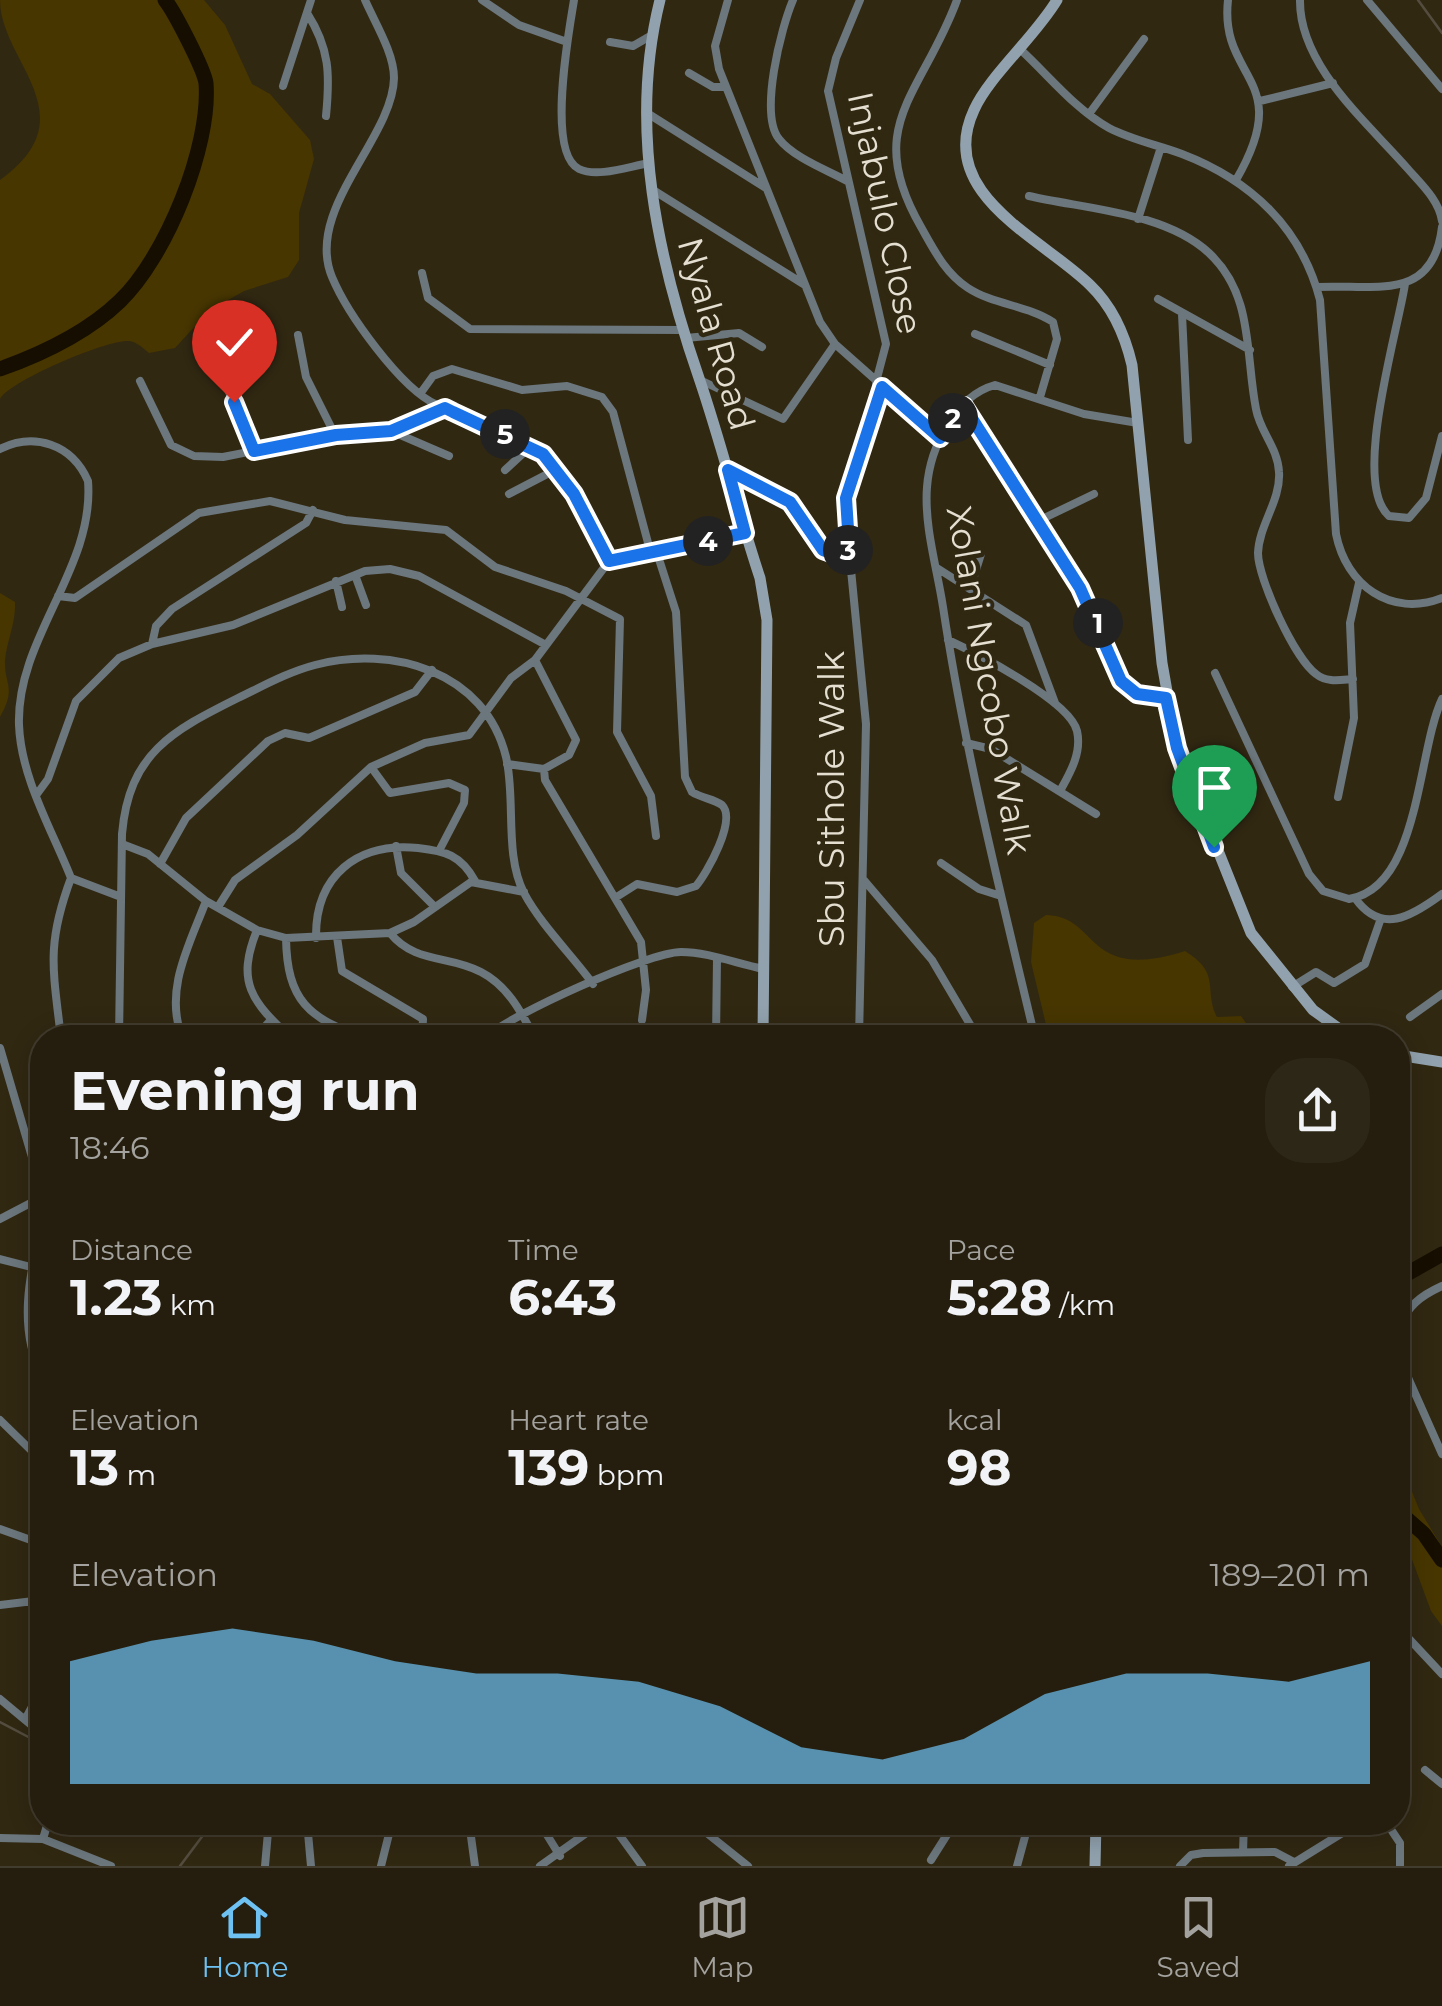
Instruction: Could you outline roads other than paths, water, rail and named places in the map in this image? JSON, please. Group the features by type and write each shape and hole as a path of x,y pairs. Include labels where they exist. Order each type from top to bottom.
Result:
{"street":[{"path":"283,86 312,0"},
{"path":"365,0 393,68 393,85 379,126 337,204 328,260 335,282 363,328 420,394 532,446 557,469 609,561"},
{"path":"482,0 529,30 567,42"},
{"path":"574,0 562,119 569,160 592,172 650,163"},
{"name":"Nyala Road","path":"660,0 652,35 647,114 653,190 684,334 760,578 769,640 762,1025"},
{"path":"728,0 714,46 726,86 820,322 835,344 940,438"},
{"path":"793,0 777,48 775,132 784,144 847,180"},
{"name":"Injabulo Close","path":"860,0 836,58 828,91 886,344 879,385"},
{"path":"958,0 901,119 894,148 897,181 938,257 958,280 976,293 1053,322 1057,338 1040,397"},
{"path":"1057,0 972,112 965,140 969,169 990,202 1090,284 1113,314 1132,365 1166,698 1177,748 1243,919 1292,987 1332,1025"},
{"path":"1228,0 1229,29 1260,101 1258,137 1236,180"},
{"path":"1300,0 1309,42 1333,83 1431,196 1442,219 1431,266 1420,278 1405,284 1316,287"},
{"path":"1366,0 1442,89"},
{"path":"307,13 323,40 330,66 326,116"},
{"path":"610,42 634,46 652,35"},
{"path":"1090,114 1144,39"},
{"path":"1022,51 1090,114 1122,134 1236,180 1272,210 1316,287 1325,335 1336,534 1343,560 1359,583 1399,604 1442,598"},
{"path":"689,74 713,87 726,86"},
{"path":"1260,101 1333,83"},
{"path":"647,114 768,188"},
{"path":"1138,219 1161,147"},
{"path":"653,190 805,285"},
{"path":"1029,196 1138,219 1186,238 1217,262 1243,307 1256,410 1280,470 1260,540 1262,576 1311,670 1330,680 1353,679"},
{"path":"422,273 430,300 470,330 739,333 762,347"},
{"path":"1405,284 1376,418 1379,498 1389,516 1404,520 1420,509 1442,436"},
{"path":"1158,299 1250,350"},
{"path":"1182,314 1188,440"},
{"path":"975,334 1050,366"},
{"path":"298,335 306,376 336,435"},
{"path":"700,380 783,419 835,344"},
{"path":"216,348 221,374 254,451"},
{"path":"420,394 434,376 452,370 516,389 561,384 607,400 676,612 685,778 692,792 724,808 724,828 715,855 696,886 678,892 637,884 614,898"},
{"path":"140,381 178,451 223,458 336,435 391,431 445,408"},
{"name":"Sbu Sithole Walk","path":"859,1025 866,700 846,498 879,385"},
{"path":"1138,423 1084,414 996,385 964,406 1080,588 1123,685 1137,694 1166,698"},
{"name":"Xolani Ngcobo Walk","path":"964,406 940,438 927,486 966,742 1032,1025"},
{"path":"391,431 448,456"},
{"path":"0,449 24,440 48,443 62,450 86,476 83,528 20,696 20,744 71,878 50,953 59,1025"},
{"path":"505,470 532,446"},
{"path":"509,494 557,469"},
{"path":"728,470 790,502 823,550 850,560"},
{"path":"1038,521 1094,494"},
{"path":"58,596 74,598 145,546 206,510 270,501 345,520 446,530 495,567 581,598 621,621 617,732 651,796 656,836"},
{"path":"152,644 156,626 172,609 306,523 313,510"},
{"path":"218,907 236,880 296,835 371,767 425,743 462,738 486,714 510,678 535,660 609,561 745,533"},
{"path":"970,589 981,554"},
{"path":"37,794 48,779 62,731 82,693 119,658 152,644 233,625 355,574 383,568 418,576 546,645"},
{"path":"937,568 1026,625 1055,703"},
{"path":"355,574 366,605"},
{"path":"336,581 342,607"},
{"path":"1338,797 1354,718 1350,614 1359,583"},
{"path":"948,640 1055,703 1074,724 1077,738 1072,769 1060,792"},
{"path":"118,1025 122,844 126,802 138,773 178,729 314,665 388,658 432,670 456,684 486,714 507,764 524,892 594,984"},
{"path":"507,764 544,769 569,755 576,740 535,660"},
{"path":"160,864 186,818 246,758 280,734 302,740 414,692 432,670"},
{"path":"1215,672 1309,874 1324,891 1355,898 1380,921 1399,919 1442,894"},
{"path":"1355,898 1381,882 1402,850 1442,699"},
{"path":"966,742 992,749 1096,814"},
{"path":"371,767 390,793 449,783 465,790 464,802 440,850"},
{"path":"544,769 544,780 645,957 642,1020"},
{"path":"122,844 144,852 206,901 257,930 286,938 390,933 475,881"},
{"path":"316,938 317,910 336,875 374,850 396,846 440,850 459,859 475,881 524,892"},
{"path":"396,846 401,873 435,907"},
{"path":"941,864 979,889 1001,896"},
{"path":"71,878 120,897"},
{"path":"863,879 932,960 970,1025"},
{"path":"180,1025 174,995 176,978 206,901"},
{"path":"1292,987 1316,972 1334,983 1365,964 1380,921"},
{"path":"257,930 246,976 277,1025"},
{"path":"390,933 421,956 482,972 508,994 528,1025"},
{"path":"286,938 287,972 302,1003 333,1025"},
{"path":"337,938 342,970 423,1019 423,1025"},
{"path":"503,1025 522,1012 594,984 645,957 687,952 764,969"},
{"path":"716,1025 717,959"},
{"path":"1410,1017 1442,994"},
{"path":"267,1025 272,1020"},
{"path":"0,1048 30,1146"},
{"path":"1410,1057 1442,1062"},
{"path":"0,1219 30,1201"},
{"path":"0,1259 30,1267"},
{"path":"30,1286 30,1331"},
{"path":"1410,1312 1422,1296 1442,1286"},
{"path":"1410,1380 1442,1454"},
{"path":"0,1420 30,1449"},
{"path":"0,1529 30,1540"},
{"path":"0,1605 30,1601"},
{"path":"1410,1640 1442,1674"},
{"path":"0,1699 30,1722"},
{"path":"26,1718 30,1710"},
{"path":"1425,1770 1442,1784"},
{"path":"43,1839 44,1835"},
{"path":"265,1866 268,1835"},
{"path":"307,1835 311,1866"},
{"path":"381,1866 389,1835"},
{"path":"471,1835 476,1866"},
{"path":"547,1835 560,1856"},
{"path":"540,1866 586,1835"},
{"path":"619,1835 642,1866"},
{"path":"709,1835 748,1866"},
{"path":"931,1860 947,1835"},
{"path":"1016,1866 1024,1835"},
{"path":"1095,1866 1096,1835"},
{"path":"1243,1852 1244,1835"},
{"path":"1180,1866 1203,1852 1276,1852 1292,1864 1339,1835"},
{"path":"1395,1835 1400,1843 1400,1866"},
{"path":"0,1838 43,1839 91,1863 111,1866"}],"waterway":[{"path":"0,369 94,323 137,282 169,229 201,137 206,83 165,0"},
{"path":"1418,0 1442,33"},
{"path":"1410,1272 1442,1254"},
{"path":"1410,1522 1442,1560"},
{"path":"0,1722 30,1738"},
{"path":"180,1866 203,1835"}]}
